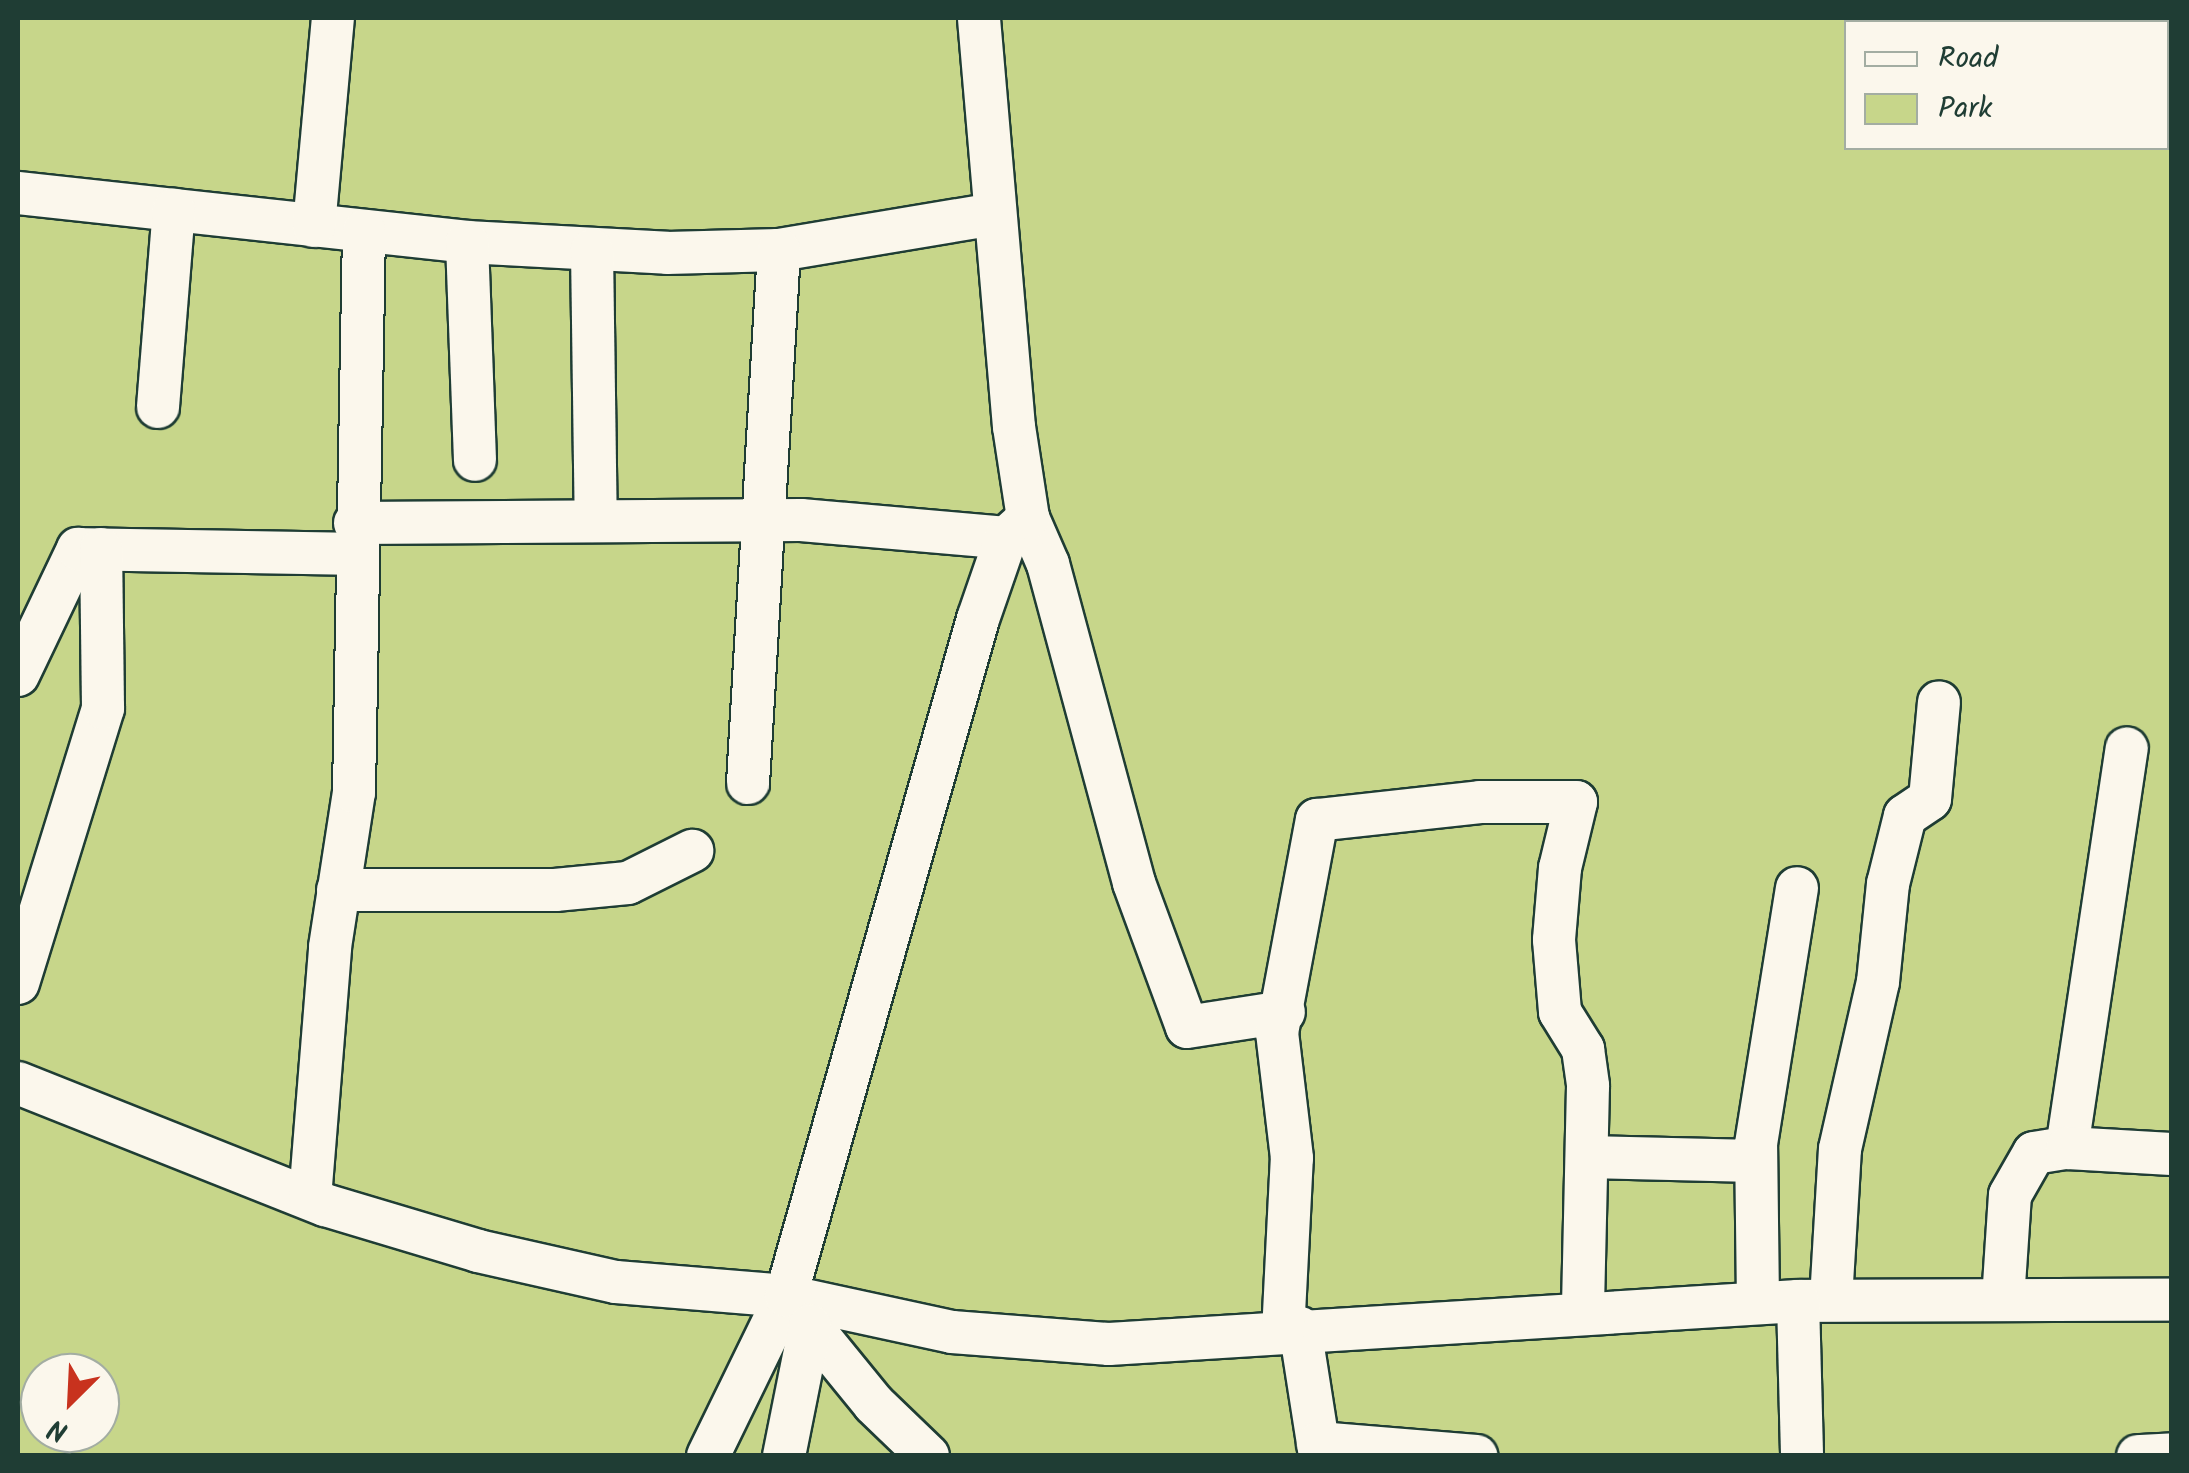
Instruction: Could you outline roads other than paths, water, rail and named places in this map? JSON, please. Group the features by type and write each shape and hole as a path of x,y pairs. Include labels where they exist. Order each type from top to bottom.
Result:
{"street":[{"path":"314,226 333,18"},
{"path":"784,1456 798,1311 1017,528 979,18"},
{"path":"18,192 468,242 592,250 779,250 993,214"},
{"path":"158,406 174,210"},
{"path":"310,1198 338,890 354,792 355,538 364,231"},
{"path":"468,242 475,460"},
{"path":"592,250 596,522"},
{"path":"748,783 779,250"},
{"path":"18,675 78,549 355,538 596,522 763,520 1017,528 1048,564 1134,883 1187,1027 1284,1012"},
{"path":"18,983 104,708 101,549"},
{"path":"1795,1301 1840,1149 1878,982 1888,884 1905,816 1930,799 1939,702"},
{"path":"2067,1148 2126,748"},
{"path":"1476,1456 1319,1449 1292,1330 1292,1174 1279,1070 1284,1012 1317,820 1480,802 1576,802 1560,868 1554,940 1560,1012 1583,1049 1587,1156 1583,1313"},
{"path":"338,890 555,890 628,882 692,851"},
{"path":"1797,888 1755,1161 1795,1301 1802,1456"},
{"path":"18,1083 310,1198 478,1251 616,1282 952,1332 1110,1344 1795,1301 2172,1300"},
{"path":"2004,1300 2010,1196 2034,1152 2067,1148 2172,1154"},
{"path":"1587,1156 1755,1161"},
{"path":"708,1456 798,1311"},
{"path":"798,1311 874,1404 928,1456"},
{"path":"2138,1456 2172,1454"}]}
